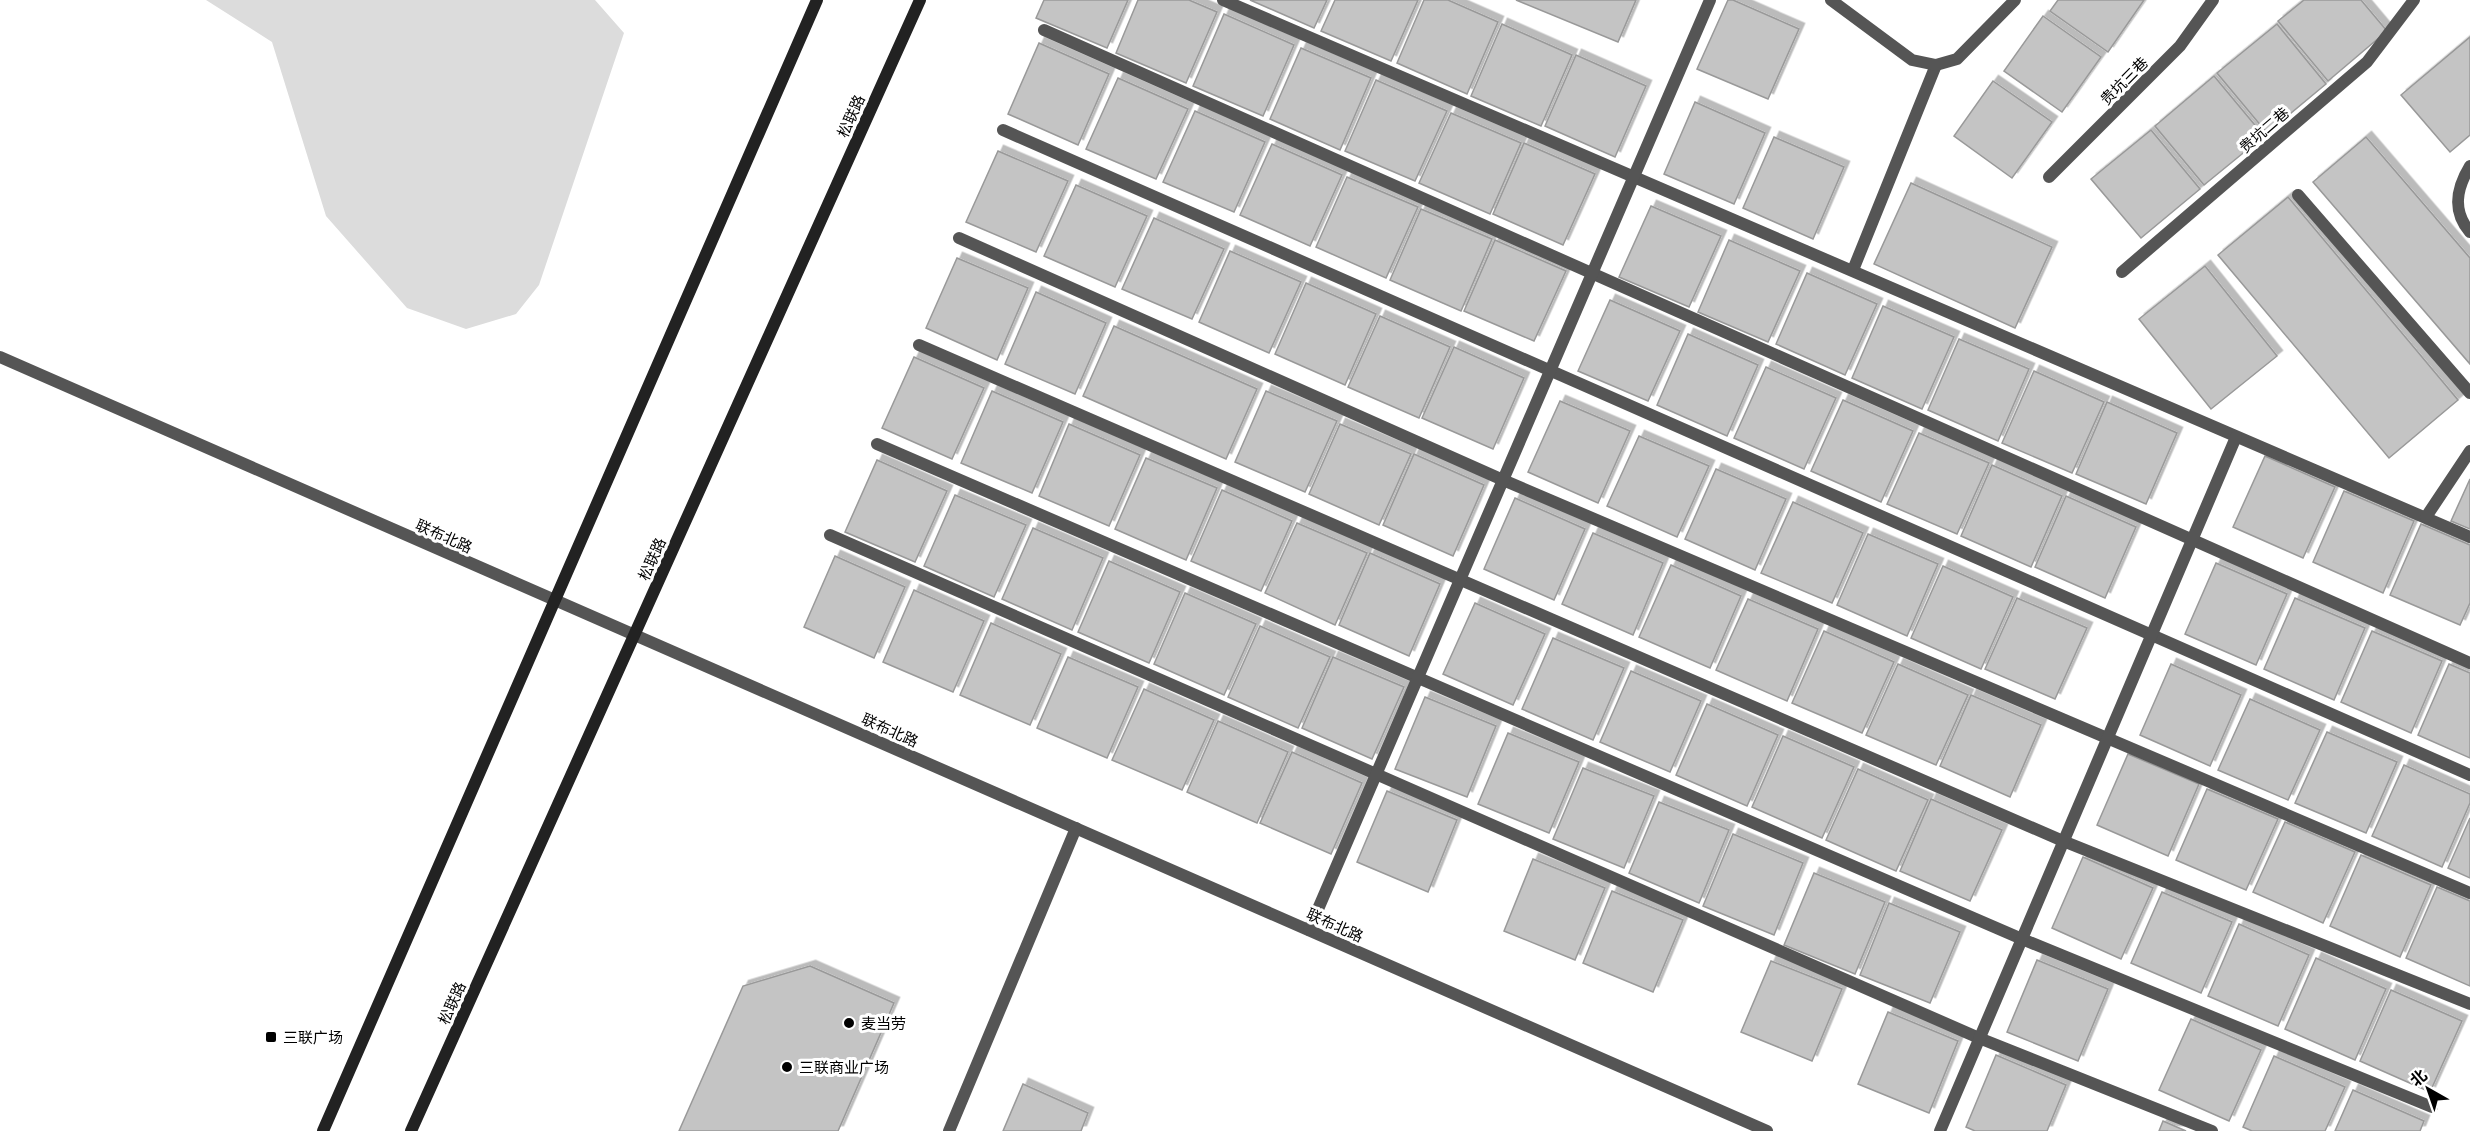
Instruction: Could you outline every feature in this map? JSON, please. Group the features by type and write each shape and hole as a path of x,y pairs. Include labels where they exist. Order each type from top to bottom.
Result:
{"street":[{"path":"323,1131 817,0"},
{"name":"松联路","path":"411,1131 920,0"},
{"path":"1223,0 2470,537"},
{"path":"1309,930 1710,0"},
{"path":"1831,0 1912,60 1936,65 1957,59 2015,0"},
{"name":"贵坑三巷","path":"2049,177 2180,46 2213,0"},
{"name":"贵坑二巷","path":"2122,272 2367,62 2414,0"},
{"path":"1044,30 2470,663"},
{"path":"1853,270 1936,65"},
{"path":"1002,130 2470,775"},
{"path":"2470,166 2460,183 2457,204 2464,226 2470,232"},
{"path":"2298,195 2470,393"},
{"path":"959,238 1503,480 2106,740 2470,893"},
{"path":"919,345 2063,841 2470,1004"},
{"name":"联布北路","path":"0,357 1767,1131"},
{"path":"1940,1131 2236,437"},
{"path":"877,444 2022,939 2432,1107"},
{"path":"2427,517 2470,451"},
{"path":"830,535 1979,1038 2212,1131"},
{"path":"949,1131 1076,828"}],"shaded area":[{"path":"206,0 595,0 624,33 539,285 516,314 466,329 407,308 326,216 272,42"}],"building":[{"path":"1044,0 1128,0 1107,48 1036,18"},
{"path":"1138,0 1189,0 1217,12 1186,83 1116,53"},
{"path":"1250,0 1327,0 1314,28"},
{"path":"1335,0 1418,0 1391,61 1321,31"},
{"path":"1424,0 1448,0 1498,22 1467,94 1397,63"},
{"path":"1516,0 1636,0 1618,42"},
{"path":"1728,0 1733,0 1799,29 1768,99 1697,69"},
{"path":"2058,0 2144,0 2108,52 2050,11"},
{"path":"2304,0 2361,0 2387,31 2328,81 2278,21"},
{"path":"1224,14 1294,45 1263,116 1193,86"},
{"path":"2043,16 2101,57 2062,112 2004,71"},
{"path":"1502,24 1572,55 1541,126 1471,96"},
{"path":"2277,24 2326,84 2267,133 2217,73"},
{"path":"2470,37 2470,135 2450,152 2401,95"},
{"path":"1039,43 1109,74 1078,145 1008,114"},
{"path":"1301,48 1371,78 1340,150 1270,119"},
{"path":"1576,55 1646,86 1615,157 1545,126"},
{"path":"2214,76 2264,136 2204,185 2155,126"},
{"path":"1118,78 1188,109 1156,179 1086,149"},
{"path":"1376,80 1447,111 1415,181 1345,151"},
{"path":"1993,81 2052,122 2012,178 1954,136"},
{"path":"1695,102 1765,133 1734,204 1664,174"},
{"path":"1195,111 1265,142 1234,212 1163,182"},
{"path":"1451,113 1521,143 1490,214 1419,183"},
{"path":"2151,130 2200,189 2141,238 2091,179"},
{"path":"1774,137 1844,167 1813,239 1743,208"},
{"path":"2366,137 2470,258 2470,364 2313,182"},
{"path":"1524,143 1595,174 1563,245 1493,214"},
{"path":"1272,144 1342,175 1310,246 1240,215"},
{"path":"998,151 1068,181 1036,252 966,222"},
{"path":"1347,177 1418,207 1386,278 1316,247"},
{"path":"1911,183 2052,247 2015,328 1874,264"},
{"path":"1076,185 1147,216 1115,287 1044,256"},
{"path":"2288,197 2458,400 2389,458 2218,255"},
{"path":"1651,206 1721,236 1689,307 1619,277"},
{"path":"1421,209 1492,239 1461,311 1390,280"},
{"path":"1154,218 1224,249 1192,319 1122,289"},
{"path":"1495,240 1566,271 1534,341 1464,311"},
{"path":"1729,240 1800,271 1768,342 1698,312"},
{"path":"1230,251 1301,282 1269,353 1199,322"},
{"path":"957,258 1028,288 997,360 926,328"},
{"path":"2205,266 2277,356 2211,409 2139,319"},
{"path":"1807,273 1877,304 1845,375 1776,344"},
{"path":"1306,283 1376,314 1345,385 1275,354"},
{"path":"1036,292 1106,323 1075,394 1005,364"},
{"path":"1610,300 1680,331 1648,401 1578,371"},
{"path":"1883,306 1954,337 1922,409 1852,378"},
{"path":"1380,316 1450,347 1419,418 1348,387"},
{"path":"1114,326 1257,389 1226,459 1083,396"},
{"path":"1688,334 1758,365 1727,436 1657,405"},
{"path":"1959,339 2029,369 1998,441 1928,410"},
{"path":"1454,347 1524,378 1493,449 1422,418"},
{"path":"914,357 984,388 952,459 882,428"},
{"path":"1766,367 1836,398 1804,469 1734,438"},
{"path":"2034,371 2104,402 2072,473 2002,443"},
{"path":"992,391 1063,422 1032,493 961,463"},
{"path":"1266,391 1337,421 1305,492 1235,462"},
{"path":"1843,400 1913,431 1881,502 1811,471"},
{"path":"1560,401 1630,431 1598,503 1528,472"},
{"path":"2107,402 2177,433 2146,504 2076,474"},
{"path":"1069,424 1140,455 1109,526 1039,496"},
{"path":"1340,424 1411,454 1379,525 1309,494"},
{"path":"1919,433 1989,463 1957,534 1887,504"},
{"path":"1639,436 1709,466 1677,537 1607,506"},
{"path":"1414,454 1484,485 1453,556 1383,525"},
{"path":"2265,456 2335,487 2303,558 2233,527"},
{"path":"1146,458 1217,488 1186,560 1115,529"},
{"path":"877,460 947,491 915,562 845,532"},
{"path":"1992,465 2062,496 2031,567 1961,536"},
{"path":"1716,469 1786,499 1755,570 1685,539"},
{"path":"2470,479 2470,529 2451,521"},
{"path":"1222,490 1292,521 1261,591 1191,561"},
{"path":"2344,491 2414,521 2383,593 2313,562"},
{"path":"955,495 1026,525 994,597 924,566"},
{"path":"2066,496 2136,527 2105,598 2035,567"},
{"path":"1515,498 1585,529 1554,600 1484,569"},
{"path":"1793,502 1863,533 1832,603 1761,573"},
{"path":"1297,523 1367,553 1335,625 1265,593"},
{"path":"2421,524 2470,545 2470,603 2460,625 2390,595"},
{"path":"1033,528 1103,558 1072,630 1002,599"},
{"path":"1593,533 1663,563 1633,635 1562,604"},
{"path":"1868,534 1938,564 1907,636 1837,605"},
{"path":"1370,553 1440,584 1409,656 1339,625"},
{"path":"835,556 905,587 874,658 804,627"},
{"path":"1109,561 1180,592 1149,663 1078,632"},
{"path":"2216,563 2287,594 2256,665 2185,634"},
{"path":"1671,565 1741,596 1710,668 1639,637"},
{"path":"1943,566 2013,597 1981,669 1911,638"},
{"path":"914,590 984,621 953,692 883,662"},
{"path":"1185,593 1256,624 1224,695 1154,664"},
{"path":"2017,598 2087,628 2055,699 1985,669"},
{"path":"2295,598 2365,628 2334,700 2264,669"},
{"path":"1748,599 1818,629 1787,701 1716,670"},
{"path":"1475,603 1545,634 1513,705 1443,674"},
{"path":"991,623 1061,654 1030,725 960,695"},
{"path":"1260,626 1330,657 1298,728 1228,697"},
{"path":"1824,631 1894,662 1862,733 1792,703"},
{"path":"2372,631 2442,661 2411,733 2341,702"},
{"path":"1553,638 1624,668 1593,740 1522,709"},
{"path":"1068,657 1138,687 1107,758 1037,728"},
{"path":"1333,657 1404,687 1372,759 1302,728"},
{"path":"1898,664 1968,695 1936,765 1866,735"},
{"path":"2171,664 2241,695 2210,766 2140,735"},
{"path":"2449,664 2470,673 2470,758 2418,735"},
{"path":"1631,671 1701,701 1670,772 1600,742"},
{"path":"1144,689 1214,720 1182,790 1112,760"},
{"path":"1971,695 2041,725 2010,797 1940,766"},
{"path":"1425,697 1496,726 1467,797 1395,769"},
{"path":"2250,699 2320,730 2288,800 2218,770"},
{"path":"1707,704 1778,735 1747,806 1676,775"},
{"path":"1218,721 1288,752 1257,823 1187,792"},
{"path":"2327,732 2397,762 2366,833 2295,803"},
{"path":"1508,733 1579,762 1549,833 1478,804"},
{"path":"1783,736 1854,767 1822,838 1752,807"},
{"path":"1292,752 1362,783 1331,854 1260,823"},
{"path":"2128,754 2199,784 2168,856 2097,825"},
{"path":"2404,765 2470,794 2470,803 2442,867 2372,836"},
{"path":"1583,768 1654,796 1624,868 1553,839"},
{"path":"1858,769 1928,800 1896,871 1826,840"},
{"path":"2207,789 2278,819 2246,890 2176,860"},
{"path":"1387,791 1457,820 1428,892 1357,862"},
{"path":"1931,799 2002,830 1970,901 1900,871"},
{"path":"1659,802 1729,830 1699,903 1629,873"},
{"path":"2470,818 2470,878 2448,868"},
{"path":"2285,822 2355,852 2323,923 2253,892"},
{"path":"1733,834 1803,863 1774,935 1703,906"},
{"path":"2361,855 2431,885 2400,957 2330,926"},
{"path":"2083,857 2153,888 2121,959 2052,928"},
{"path":"1533,859 1605,888 1575,960 1504,931"},
{"path":"1814,873 1885,902 1855,974 1784,945"},
{"path":"2437,887 2470,901 2470,986 2406,958"},
{"path":"1612,891 1683,920 1653,992 1583,963"},
{"path":"2162,892 2232,922 2201,993 2131,963"},
{"path":"1889,903 1960,932 1930,1003 1860,975"},
{"path":"2239,924 2309,955 2278,1026 2208,996"},
{"path":"2316,958 2386,989 2355,1060 2285,1029"},
{"path":"2037,960 2108,989 2078,1061 2007,1032"},
{"path":"1771,961 1842,989 1812,1061 1741,1032"},
{"name":"三联商业广场","path":"810,966 894,1003 838,1131 679,1131 743,986"},
{"path":"2391,990 2462,1021 2430,1092 2360,1061"},
{"path":"1888,1012 1958,1041 1929,1113 1858,1084"},
{"path":"2191,1019 2261,1050 2229,1121 2159,1090"},
{"path":"1996,1055 2066,1085 2047,1131 1975,1131 1966,1127"},
{"path":"2274,1056 2345,1087 2325,1131 2252,1131 2243,1127"},
{"path":"1023,1084 1088,1113 1081,1131 1003,1131"},
{"path":"2353,1090 2424,1121 2420,1131 2335,1131"},
{"path":"2163,1121 2186,1131 2159,1131"}],"place":[{"name":"麦当劳","path":"849,1023"},
{"name":"三联广场","path":"271,1037"},
{"name":"三联商业广场","path":"787,1067"}]}
